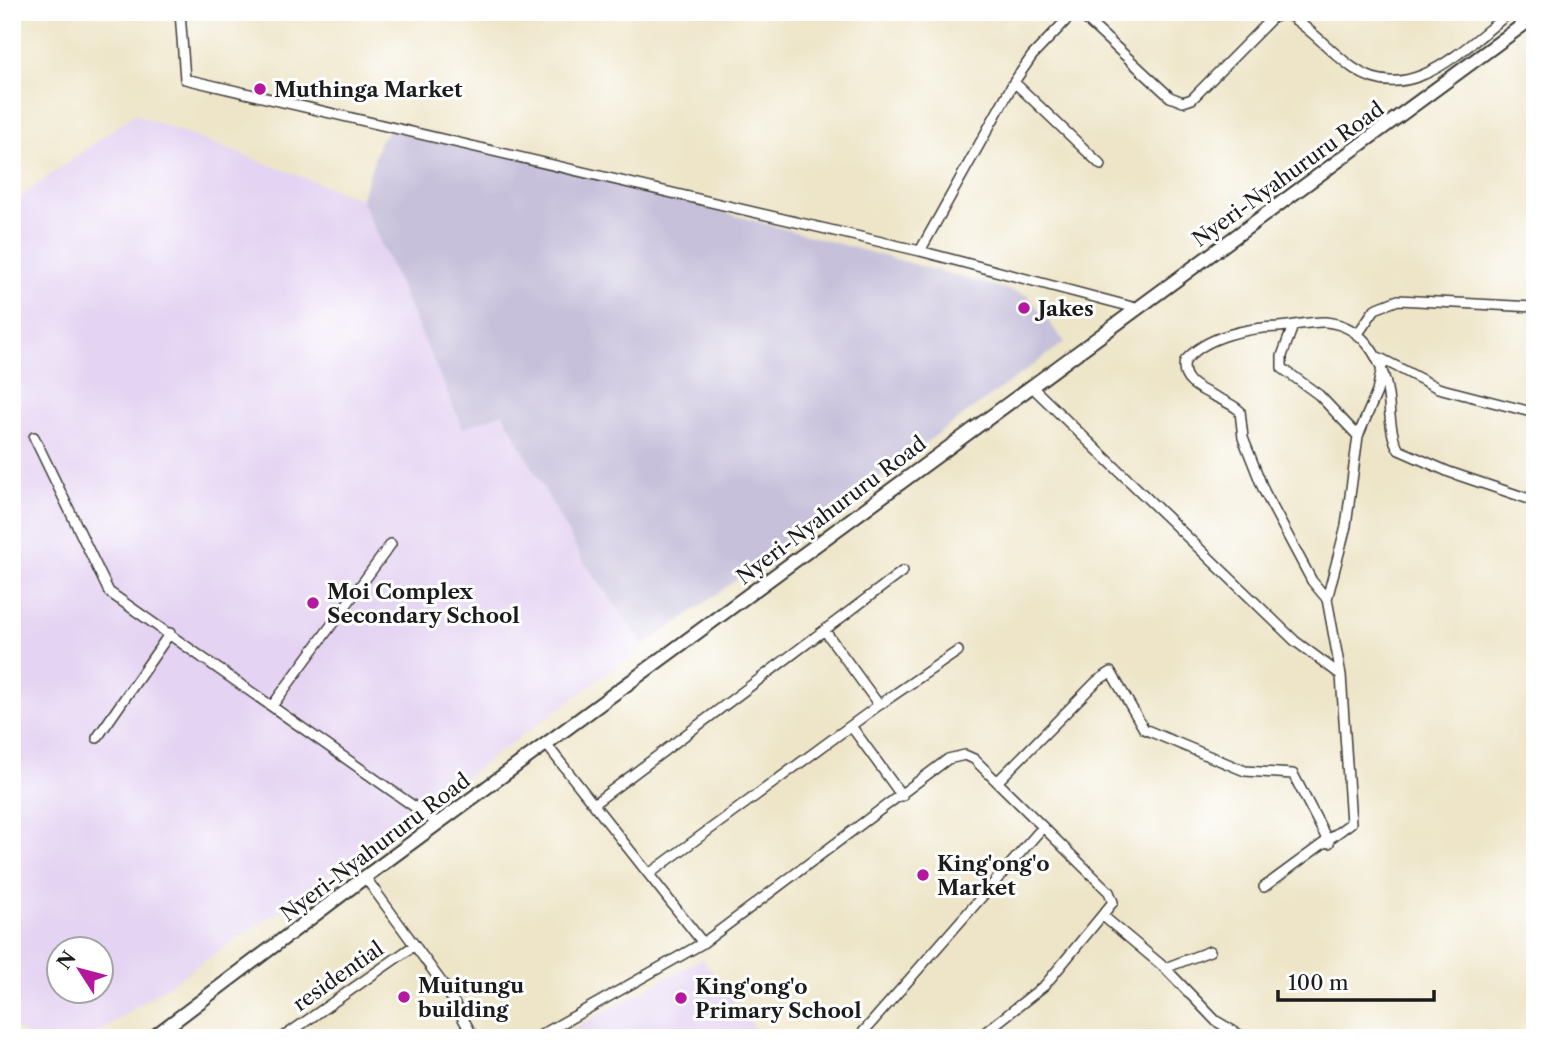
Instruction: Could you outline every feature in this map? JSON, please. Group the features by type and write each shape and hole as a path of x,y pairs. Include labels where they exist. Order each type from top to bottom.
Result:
{"main road":[{"name":"Nyeri-Nyahururu Road","path":"152,1038 365,877 1136,308 1243,234 1535,16"}],"street":[{"path":"180,12 185,79 920,251 1136,308"},
{"path":"920,251 1014,82 1032,56 1076,12 1162,90 1183,102 1192,99 1272,18 1285,13 1354,69 1376,81 1394,84 1427,75 1511,12"},
{"path":"1014,82 1101,165"},
{"path":"1357,335 1375,309 1398,300 1535,307"},
{"path":"1327,599 1312,581 1264,491 1243,438 1240,411 1219,396 1188,383 1183,368 1188,357 1212,341 1260,327 1324,322 1342,326 1357,335 1377,356 1382,366 1399,450 1449,472 1535,501"},
{"path":"1293,326 1282,356 1282,368 1319,395 1358,436"},
{"path":"1377,356 1438,388 1535,413"},
{"path":"1264,887 1329,843 1351,824 1341,675 1327,599 1346,526 1358,436 1377,392 1382,366"},
{"path":"1032,387 1295,641 1341,675"},
{"path":"34,436 109,592 439,824"},
{"path":"272,706 391,544"},
{"path":"595,803 903,571"},
{"path":"825,631 879,705"},
{"path":"97,738 170,633"},
{"path":"649,874 879,705 958,651"},
{"path":"997,782 1097,681 1111,672 1144,729 1245,771 1293,774 1329,843"},
{"path":"851,726 902,796"},
{"path":"546,744 704,943"},
{"path":"536,1038 704,943 948,759 957,756 974,759 1109,892 1113,902 1045,985 978,1038"},
{"path":"858,1038 1042,827"},
{"path":"365,877 445,986 474,1038"},
{"path":"1103,916 1165,968 1216,1021 1245,1038"},
{"name":"residential","path":"282,1038 415,945"},
{"path":"1165,968 1210,951"}],"shaded area":[{"name":"Moi Complex Secondary School","path":"134,114 361,199 463,427 503,413 582,559 645,646 304,894 90,1038 30,1038 12,1025 12,203"},
{"path":"395,123 1027,295 1065,342 645,646 582,559 503,413 463,428 361,199 380,141"},
{"name":"King'ong'o Primary School","path":"702,958 762,1038 557,1038"}],"place":[{"name":"Muthinga Market","path":"260,89"},
{"name":"Jakes","path":"1024,308"},
{"name":"Moi Complex Secondary School","path":"313,603"},
{"name":"King'ong'o Market","path":"923,875"},
{"name":"Muitungu building","path":"404,997"},
{"name":"King'ong'o Primary School","path":"681,998"}]}
